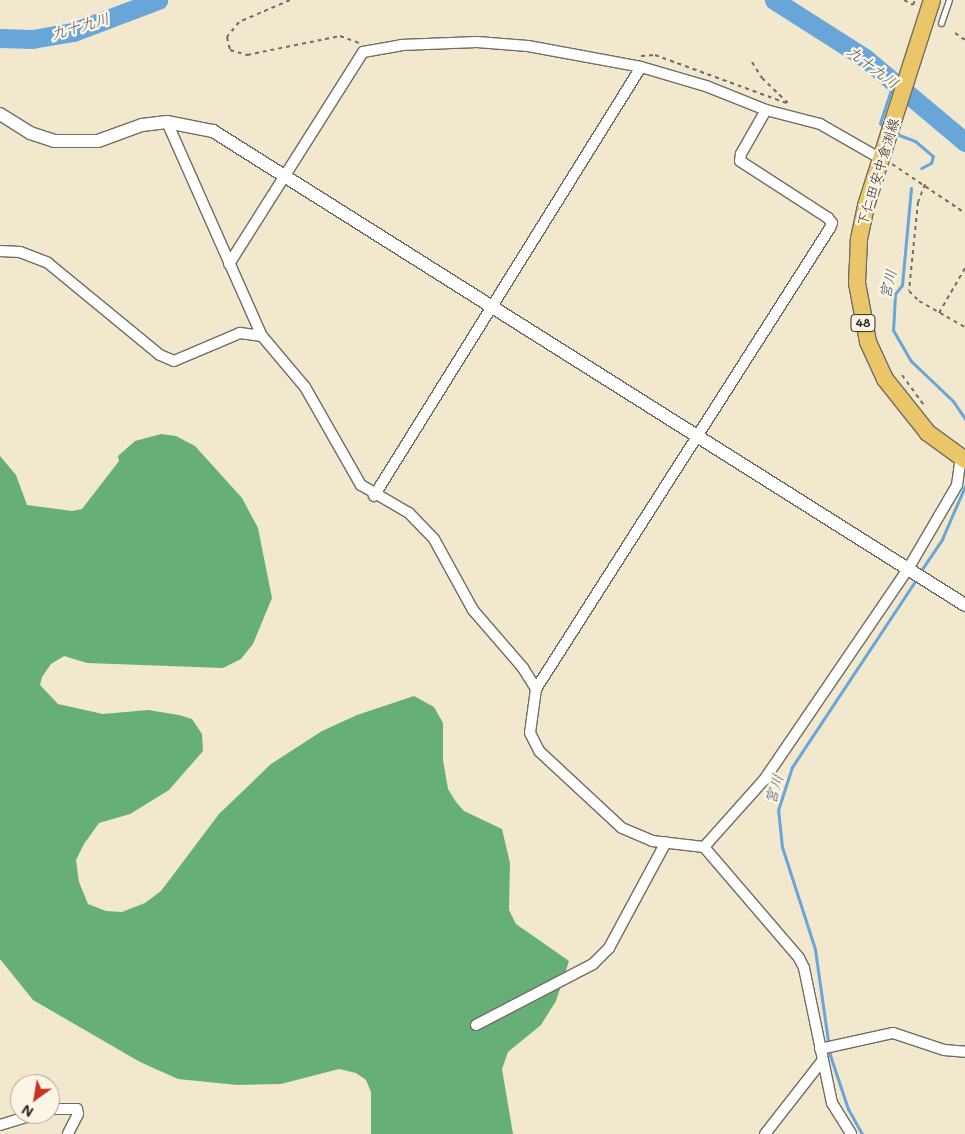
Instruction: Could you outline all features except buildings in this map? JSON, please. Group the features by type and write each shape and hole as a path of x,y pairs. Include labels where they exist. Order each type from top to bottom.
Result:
{"main road":[{"name":"下仁田安中倉渕線","path":"932,0 934,20 884,158 859,240 857,282 862,321 876,362 898,399 928,433 963,459"}],"street":[{"path":"230,264 284,174 363,52 401,45 477,42 528,46 642,67 706,86 766,110 820,124 884,158"},
{"path":"374,496 491,304 642,67"},
{"path":"766,110 741,154 740,161 832,223 536,690 530,733 539,751 622,828 638,837 704,847 804,968 832,1103 851,1134"},
{"path":"0,114 30,133 54,141 98,141 142,125 167,122 213,131 491,304 965,605"},
{"path":"167,122 262,336 305,387 361,485 374,496 409,513 434,539 473,610 522,668 536,690"},
{"path":"0,251 20,252 48,263 160,356 174,362 240,333 262,336"},
{"path":"704,847 764,780 910,570 956,485 963,459"},
{"path":"476,1025 593,964 609,948 666,842"},
{"path":"820,1049 892,1033 944,1050 965,1052"},
{"path":"765,1134 822,1061"},
{"path":"60,1110 77,1109 78,1114 68,1134"}],"lane":[{"path":"934,20 949,0"}],"path":[{"path":"290,0 239,22 227,37 230,50 248,55 340,36 360,43 363,52"},
{"path":"904,0 913,5 915,0"},
{"path":"955,33 965,40"},
{"path":"752,62 762,78 796,109"},
{"path":"884,158 925,184 965,213"},
{"path":"925,184 918,202 909,291 940,313 965,327"},
{"path":"940,313 965,268"}],"green space":[{"path":"161,434 176,436 195,446 242,498 258,528 272,598 253,644 241,659 223,668 87,663 64,656 51,664 42,677 40,685 58,704 103,714 148,710 179,715 192,719 202,734 203,751 169,790 130,814 99,823 84,844 76,860 79,882 88,904 106,911 122,912 145,903 161,891 219,814 271,764 322,731 357,715 414,696 434,707 443,723 443,760 448,789 456,802 464,811 502,829 510,863 509,910 516,924 569,961 556,1001 541,1025 508,1052 502,1069 513,1134 371,1134 371,1092 366,1080 356,1073 339,1069 281,1084 237,1085 178,1079 140,1062 33,1000 0,959 0,456 16,475 27,505 72,511 82,509 119,461 118,456 135,441"}],"waterway":[{"name":"九十九川","path":"0,38 32,39 73,32 158,0"},
{"name":"九十九川","path":"774,0 865,58 965,142"},
{"name":"宮川","path":"886,129 880,123 893,84"},
{"name":"宮川","path":"894,133 915,141 933,156 931,163 921,168"},
{"name":"宮川","path":"911,188 902,285 895,294 893,330 911,361 953,401 965,419"},
{"name":"宮川","path":"920,572 942,539 965,486"},
{"name":"宮川","path":"862,1134 848,1109 830,1055 815,949 782,847 778,810 792,767 917,578"}]}
